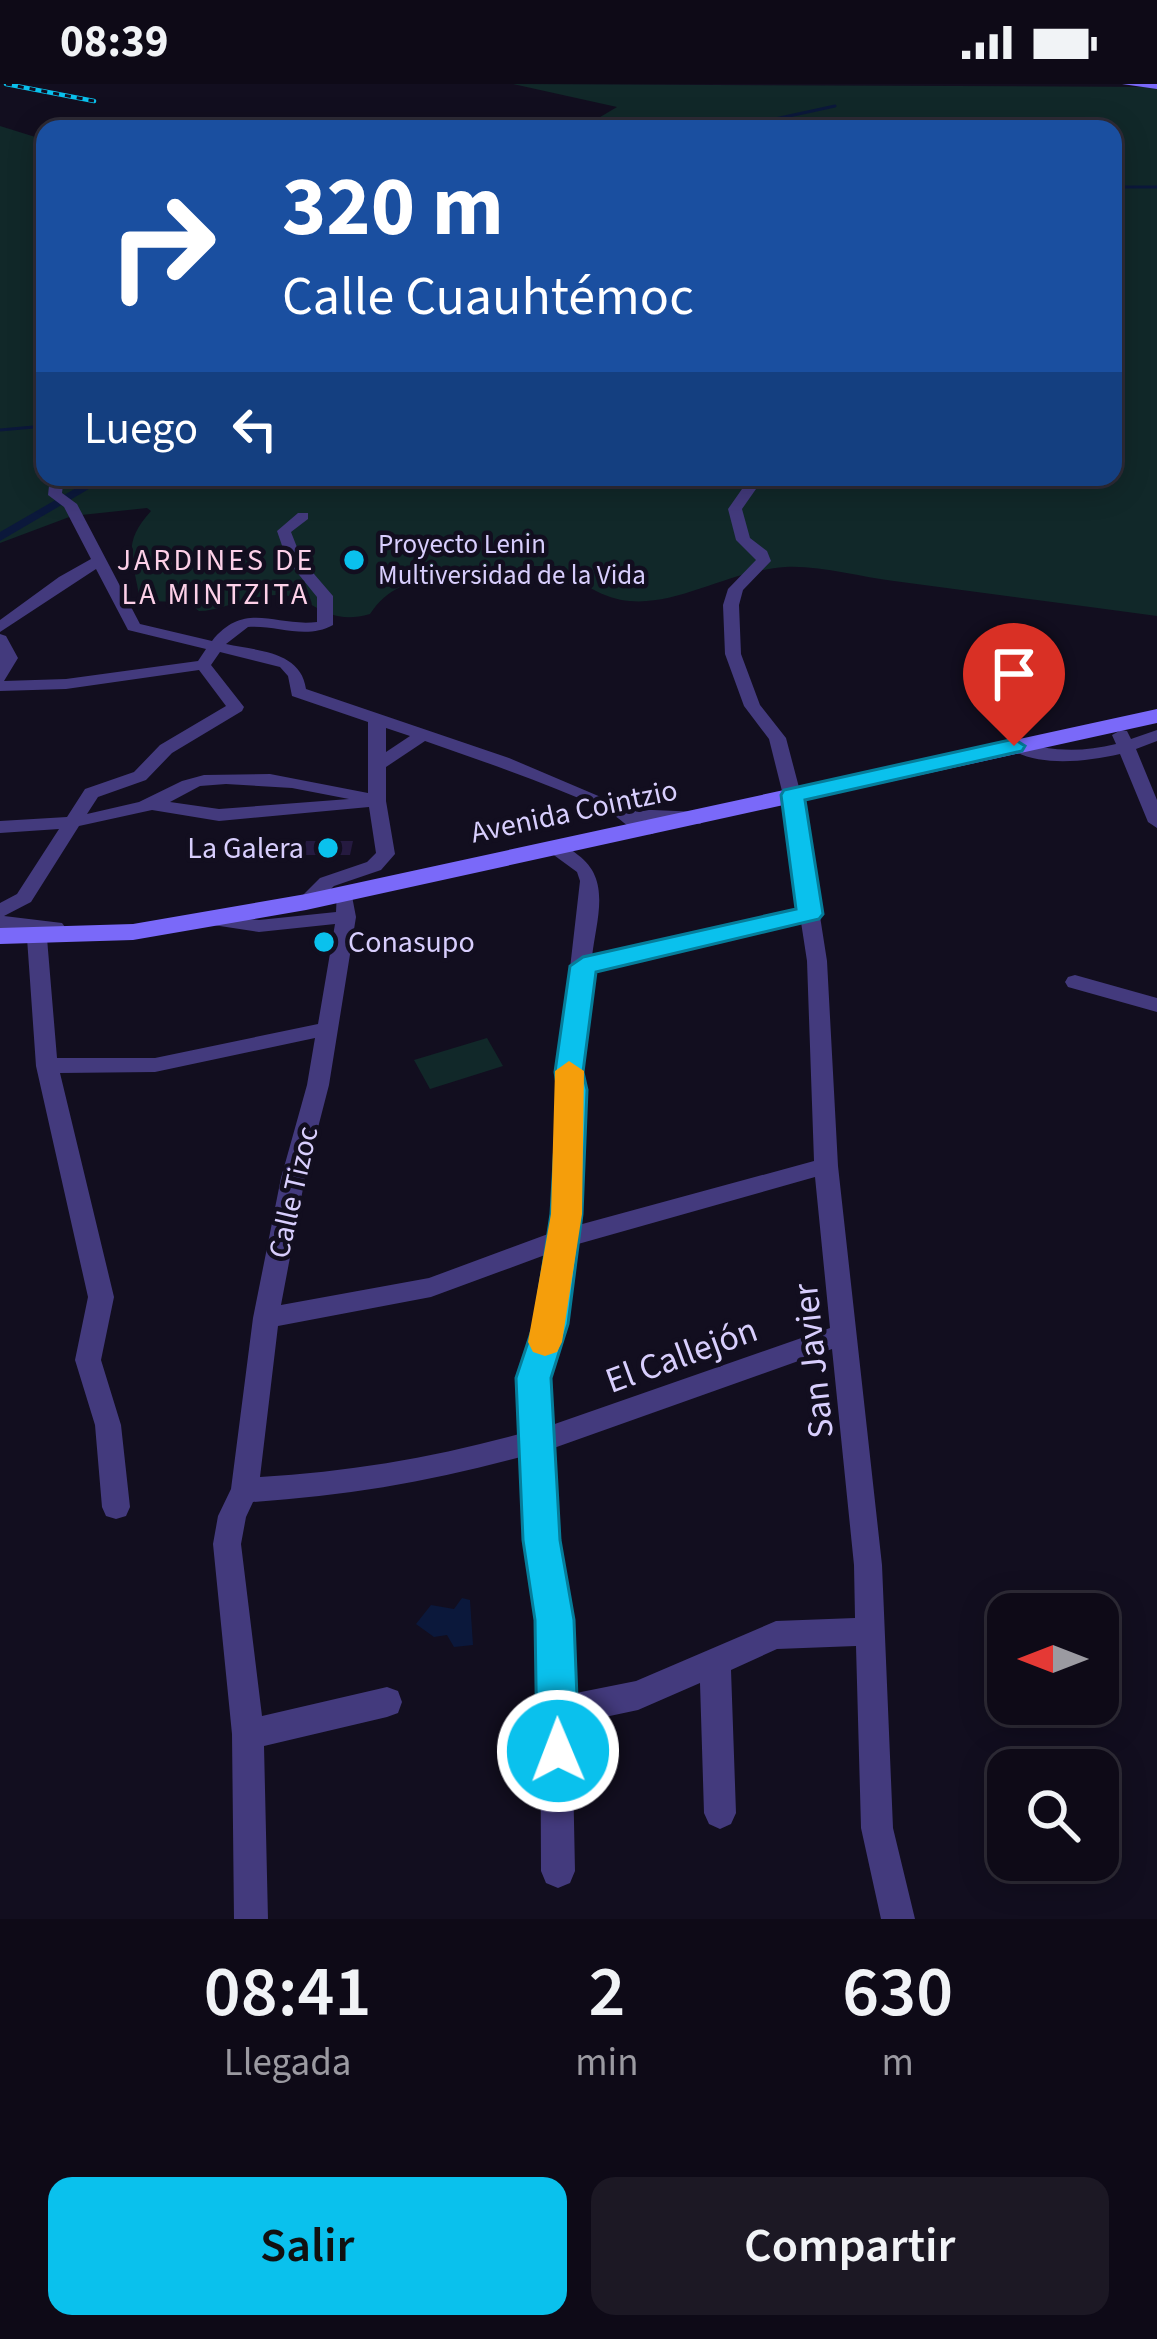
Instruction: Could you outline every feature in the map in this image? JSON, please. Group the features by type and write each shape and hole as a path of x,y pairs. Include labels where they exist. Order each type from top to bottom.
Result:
{"main road":[{"path":"1127,84 1155,85"},
{"name":"Avenida Cointzio","path":"0,936 133,932 306,902 345,906 558,849 637,822 701,818 1014,746 1121,734 1157,716"}],"street":[{"path":"53,486 86,532 134,627 286,663 296,675 298,692 425,734 637,822"},
{"name":"San Javier","path":"746,486 735,509 740,534 764,561 736,589 731,605 733,654 752,706 776,738 792,795 817,962 826,1166 868,1565 877,1828 898,1919"},
{"path":"0,686 66,683 203,665 233,627 245,622 301,631 325,626 325,596 303,577 287,551 284,531 303,516"},
{"path":"0,627 64,580 99,562"},
{"path":"0,639 10,658 0,677"},
{"path":"0,911 19,905 91,793 149,770 166,749 236,707 203,665"},
{"path":"306,902 327,882 374,866 386,854 377,801 377,719"},
{"path":"377,765 425,734"},
{"path":"1157,735 1121,734 1157,822"},
{"path":"149,770 178,787"},
{"path":"0,827 73,825 152,804 178,787 205,780 322,785 377,801"},
{"path":"266,813 274,782"},
{"path":"152,804 219,815 377,801"},
{"path":"41,869 46,827"},
{"path":"558,849 585,869 590,881 569,1072 566,1214 551,1324 533,1378 540,1438 542,1540 555,1620 558,1871"},
{"path":"207,919 259,926 345,906"},
{"name":"Calle Tizoc","path":"250,1919 248,1734 227,1544 232,1516 244,1490 266,1318 293,1178 318,1085 345,906"},
{"path":"583,966 810,914"},
{"path":"0,922 133,932"},
{"path":"37,938 47,1066 101,1298 88,1360 108,1425 116,1507"},
{"path":"1075,982 1157,1005"},
{"path":"47,1066 154,1065 326,1028"},
{"path":"266,1318 431,1287 559,1240 826,1166"},
{"name":"El Callejón","path":"540,1438 625,1414 845,1333"},
{"path":"244,1490 320,1489 448,1468 540,1438"},
{"path":"558,1712 638,1695 776,1635 869,1633"},
{"path":"715,1660 720,1813"},
{"path":"248,1734 387,1702"}],"green space":[{"path":"513,84 1157,87 1157,616 798,567 755,572 644,601 618,599 591,588 564,566 523,566 508,579 490,584 408,584 388,594 370,614 354,617 330,614 281,595 199,611 187,602 140,601 132,543 151,511 147,508 72,516 0,543 0,126 36,137 36,486 1122,486 1122,120 595,120 617,107"},
{"path":"487,1038 503,1066 430,1089 414,1060"}],"water":[{"path":"462,1598 470,1600 473,1645 454,1647 447,1635 434,1637 416,1624 431,1605 454,1609"}],"building":[{"name":"La Galera","path":"306,841 353,841 350,855 303,855"}],"waterway":[{"path":"764,120 835,106"},
{"path":"1122,187 1157,187"},
{"path":"0,430 36,427"},
{"path":"0,537 87,486"}],"railway":[{"path":"6,84 94,101"}],"slow traffic":[{"path":"545,1342 566,1214 569,1071"}],"place":[{"name":"Proyecto Lenin Multiversidad de la Vida","path":"354,560"},
{"name":"La Galera","path":"328,848"},
{"name":"Conasupo","path":"324,942"}],"district":[{"name":"JARDINES DE LA MINTZITA","path":"216,577"}],"route":[{"path":"558,1751 555,1620 542,1540 540,1438 533,1378 551,1324 566,1214 569,1072 583,966 810,914 792,795 1014,746"}]}
